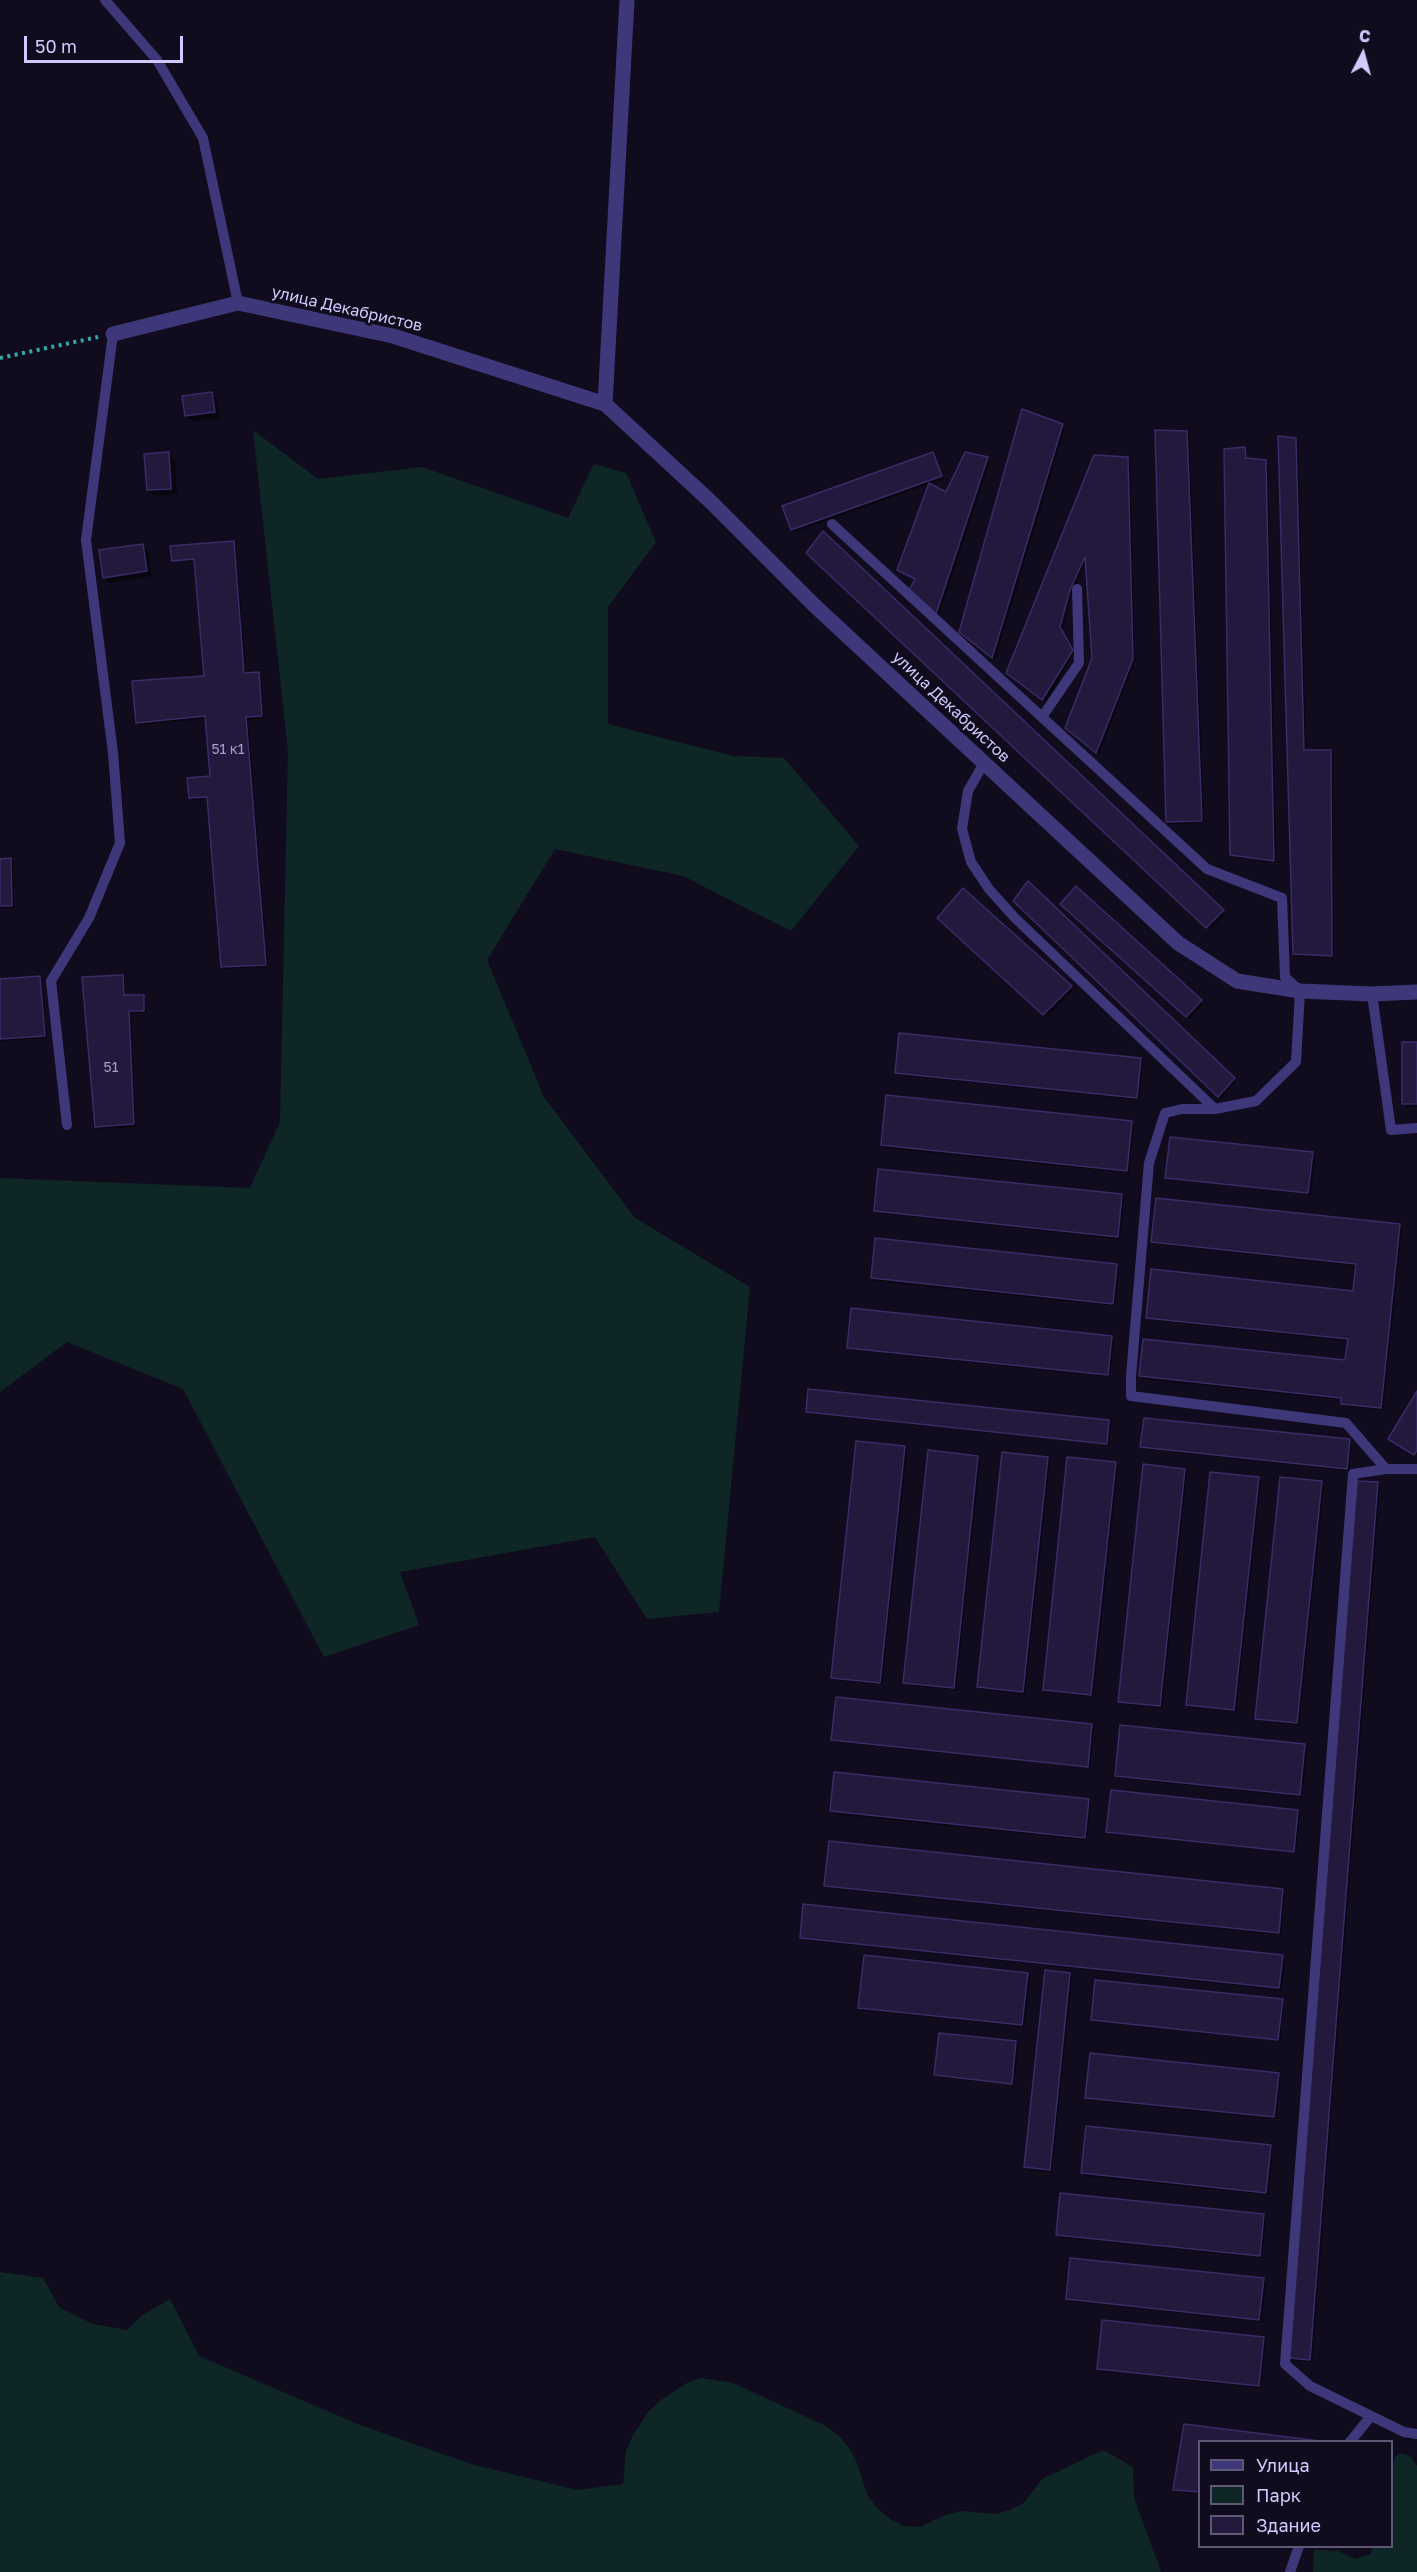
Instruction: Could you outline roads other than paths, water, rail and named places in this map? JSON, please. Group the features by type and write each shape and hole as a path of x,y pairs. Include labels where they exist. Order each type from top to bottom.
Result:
{"street":[{"path":"605,404 627,0"},
{"name":"улица Декабристов","path":"113,334 238,303 393,336 605,404 710,501 824,614 1178,943 1237,981 1300,991 1371,994 1417,992"}],"lane":[{"path":"105,0 157,60 203,138 238,303"},
{"path":"67,1125 51,981 89,918 120,843 113,753 86,540 113,334"},
{"path":"832,524 1207,869 1282,898 1285,977 1300,991 1296,1062 1256,1101 1215,1109 1182,1109 1165,1113 1149,1163 1131,1396 1346,1423 1386,1469"},
{"path":"1042,717 1079,663 1077,589"},
{"path":"984,763 968,790 962,829 971,862 983,880 1014,917 1215,1109"},
{"path":"1371,994 1391,1130 1417,1128"},
{"path":"1417,1469 1386,1469 1353,1474 1286,2364 1310,2386 1404,2432 1417,2434"},
{"path":"1352,2440 1371,2415"},
{"path":"1290,2572 1299,2548"}]}
